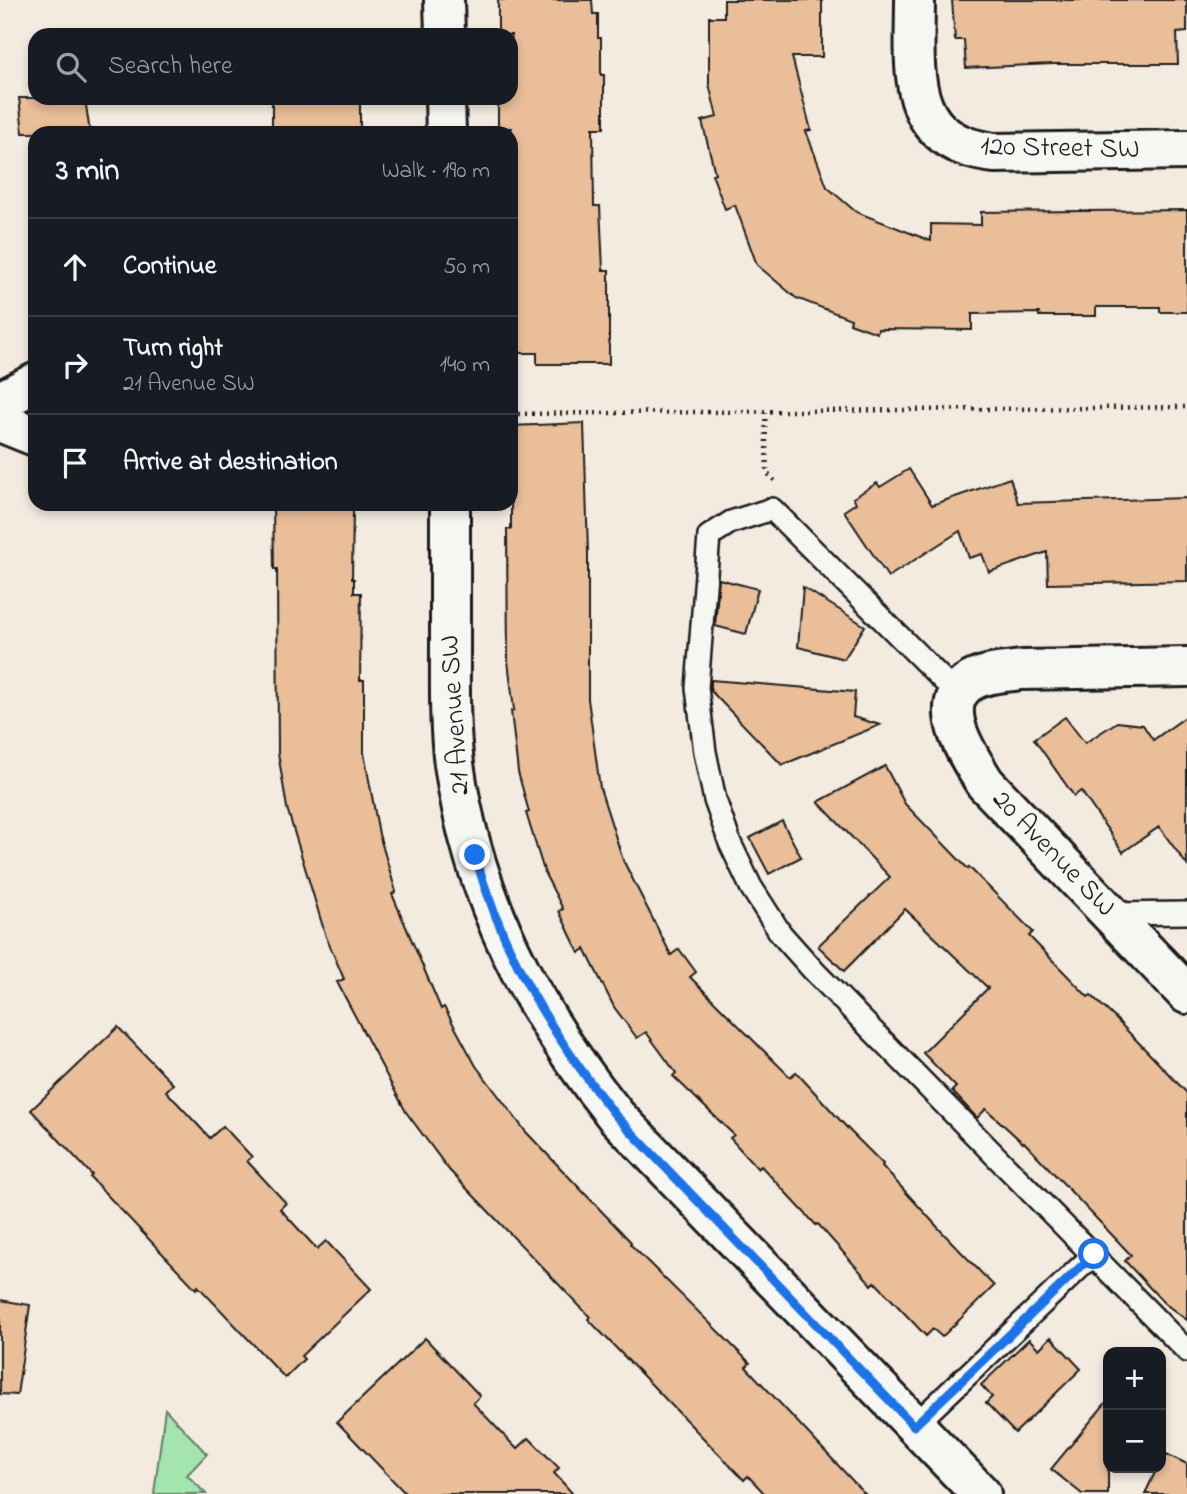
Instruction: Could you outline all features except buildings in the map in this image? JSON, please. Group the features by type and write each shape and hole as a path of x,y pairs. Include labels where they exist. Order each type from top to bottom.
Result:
{"street":[{"path":"444,0 444,28"},
{"name":"120 Street SW","path":"915,0 915,74 919,97 925,113 938,130 954,143 971,150 994,153 1187,150"},
{"path":"445,105 446,126"},
{"path":"0,401 28,387"},
{"path":"0,422 28,433"},
{"name":"21 Avenue SW","path":"450,511 450,690 454,764 463,811 488,901 516,963 578,1069 616,1116 981,1494"},
{"path":"958,695 968,684 1011,671 1187,667"},
{"name":"20 Avenue SW","path":"958,695 954,709 956,722 963,744 985,783 1187,994"}],"lane":[{"path":"958,695 772,509 731,522 709,536 697,688 705,752 715,800 730,843 751,887 780,934 814,971 1187,1351"},
{"path":"1110,914 1187,913"},
{"path":"914,1426 1094,1254"}],"path":[{"path":"518,414 1187,407"}],"green space":[{"path":"165,1409 207,1454 187,1475 206,1494 154,1494"}],"route":[{"path":"475,855 488,901 516,963 578,1069 616,1116 914,1426 1094,1254"}]}
